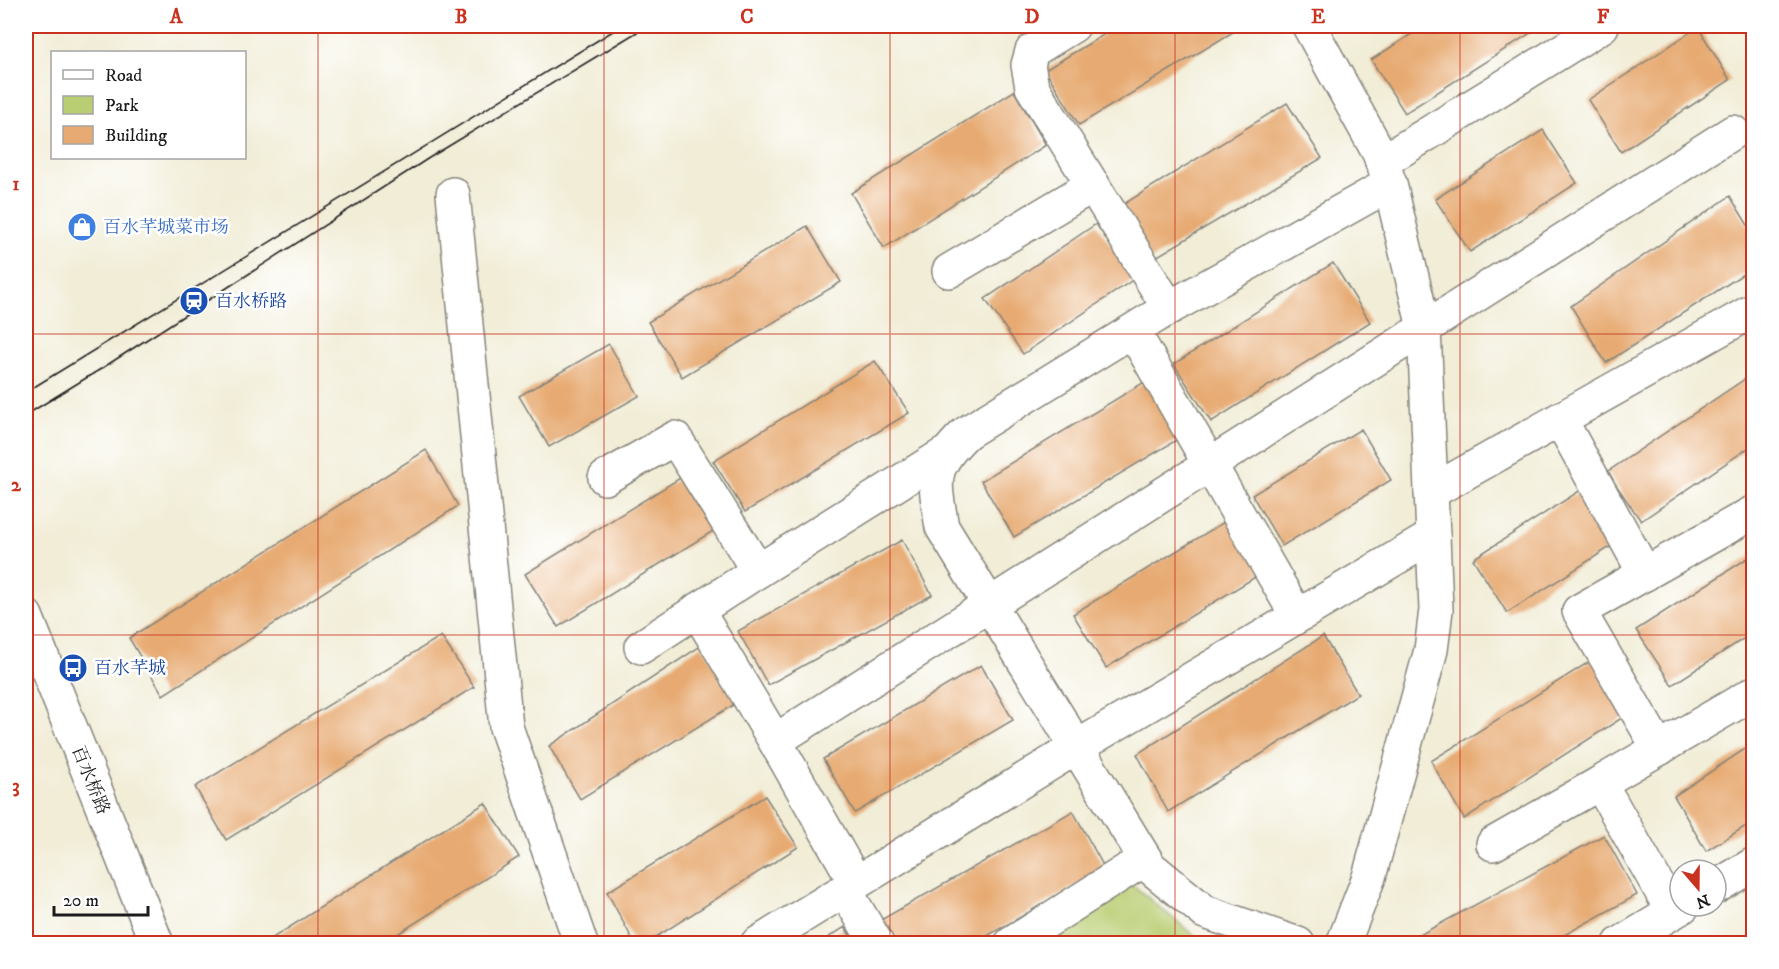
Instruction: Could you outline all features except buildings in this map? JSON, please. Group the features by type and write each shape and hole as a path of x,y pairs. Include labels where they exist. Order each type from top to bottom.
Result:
{"street":[{"path":"1309,26 1386,173 1424,328 1436,610 1431,650 1369,877 1343,944"},
{"path":"641,647 944,455 966,433 1386,173 1602,26"},
{"path":"1052,31 1032,51 1028,65 1032,87 1169,308"},
{"path":"775,741 1733,132"},
{"path":"949,271 1093,185"},
{"path":"453,194 506,727 581,944"},
{"path":"1431,492 1754,310"},
{"path":"1132,331 1297,616"},
{"path":"1560,419 1645,574"},
{"path":"606,478 675,438 758,571"},
{"path":"944,455 935,485 942,527 1150,867 1205,912 1298,944"},
{"path":"1659,749 1579,612 1754,512"},
{"path":"757,944 1077,747 1433,536"},
{"path":"697,610 775,741 850,886 877,944"},
{"name":"百水桥路","path":"26,616 157,944"},
{"path":"1493,844 1754,693"},
{"path":"1600,783 1668,893"},
{"path":"1011,944 1145,859"},
{"path":"1728,879 1754,864"},
{"path":"1628,942 1668,916"}],"green space":[{"path":"1129,882 1197,938 1215,943 1036,944"}],"tram line":[{"path":"26,392 621,26"},
{"path":"26,415 429,158 647,26"}],"place":[{"name":"百水芊城菜市场","path":"82,227"},
{"name":"百水桥路","path":"194,301"},
{"name":"百水芊城","path":"73,668"}]}
